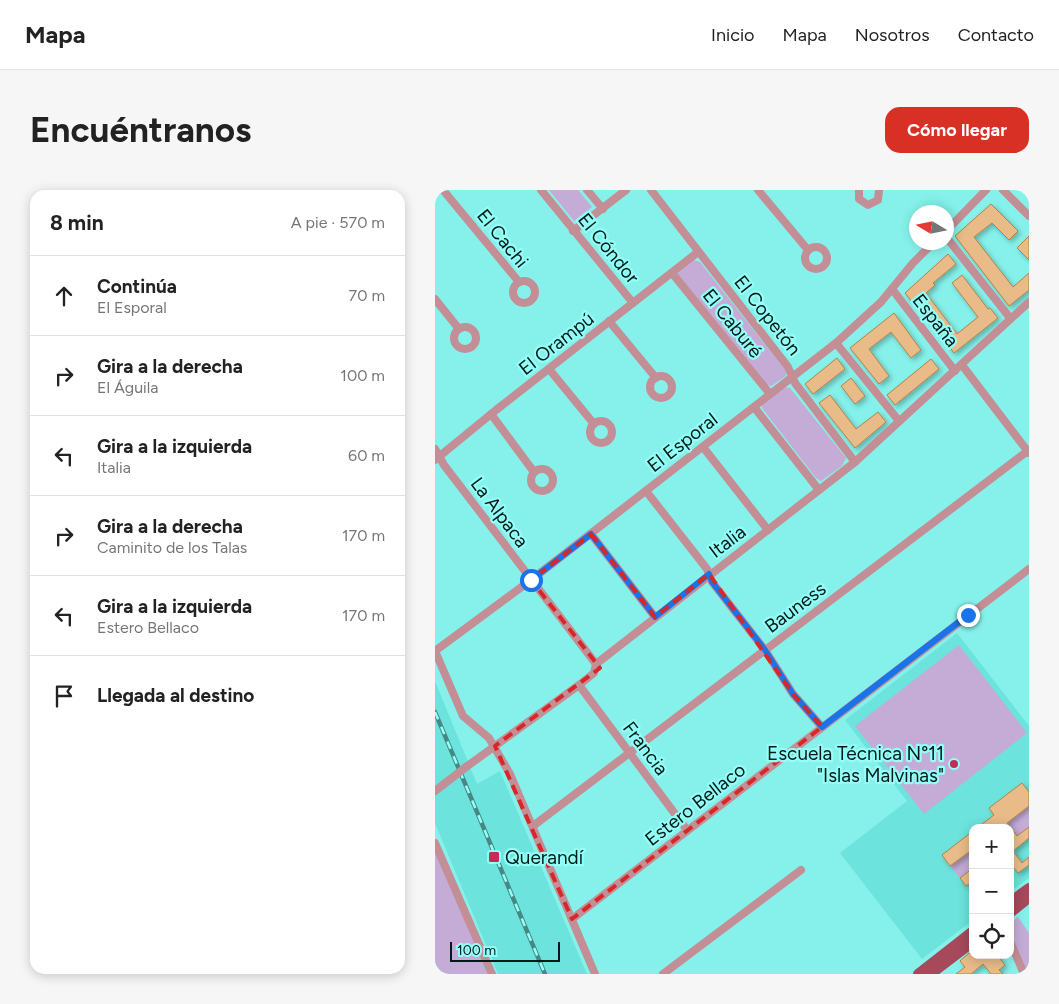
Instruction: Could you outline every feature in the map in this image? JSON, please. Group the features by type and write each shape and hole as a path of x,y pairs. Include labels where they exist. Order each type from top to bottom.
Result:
{"main road":[{"path":"1014,899 1029,888"},
{"path":"1014,910 1029,898"},
{"path":"918,974 969,934"},
{"path":"931,974 969,945"}],"street":[{"name":"El Cachi","path":"443,190 519,282"},
{"name":"El Cóndor","path":"541,190 633,303"},
{"path":"587,190 603,209"},
{"path":"573,230 626,190"},
{"name":"El Copetón","path":"651,190 788,367 795,383 855,462"},
{"path":"758,190 808,250"},
{"path":"859,190 859,199 868,204 878,200 879,190"},
{"path":"954,223 986,190"},
{"path":"1003,190 1029,216"},
{"path":"954,247 1010,318"},
{"name":"El Esporal","path":"435,651 591,534 836,343 867,317 927,250"},
{"name":"El Orampú","path":"437,459 491,414 698,252"},
{"name":"El Caburé","path":"672,272 770,394"},
{"name":"España","path":"892,289 955,371"},
{"path":"435,299 459,328"},
{"name":"Italia","path":"435,791 579,685 594,673 596,664 855,462 1029,302"},
{"path":"609,321 656,378"},
{"path":"836,343 899,421"},
{"name":"España","path":"962,365 1029,451"},
{"path":"549,369 594,424"},
{"path":"754,407 819,490"},
{"path":"491,414 534,472"},
{"path":"703,446 768,530"},
{"name":"La Alpaca","path":"435,449 437,459 596,664"},
{"name":"Bauness","path":"533,826 1029,451"},
{"path":"646,491 709,574 712,582 765,650 793,694 822,727"},
{"path":"591,534 655,617"},
{"name":"Estero Bellaco","path":"572,919 1029,569"},
{"path":"435,651 463,716 485,734 495,746 533,826 595,974"},
{"name":"Francia","path":"579,685 687,830"},
{"path":"435,843 492,974"},
{"path":"663,974 801,870"},
{"path":"1014,950 1024,974"}],"highlighted area":[{"path":"591,534 655,617 709,574 793,694 822,727 572,919 495,746 600,668 531,580"}],"shaded area":[{"path":"549,190 578,190 592,207 574,221"},
{"path":"694,260 700,262 786,371 786,376 771,386 767,385 677,274"},
{"path":"783,387 790,388 846,458 842,466 821,481 816,478 762,408 762,404"},
{"name":"Escuela Técnica N°11 \"Islas Malvinas\"","path":"957,633 1029,726 1029,878 1014,889 1014,824 969,824 969,923 922,959 840,853 907,801 845,720"},
{"path":"959,645 1027,733 924,814 855,726"},
{"path":"435,681 477,784 500,771 587,974 498,974 435,823"},
{"path":"1029,806 1029,827 1017,836 1014,832 1014,824 1007,823"},
{"path":"435,852 437,853 488,974 435,974"},
{"path":"969,852 969,871 960,878 950,866"},
{"path":"1018,917 1029,933 1029,974 1027,974 1014,943 1014,920"}],"building":[{"path":"991,204 1018,231 1009,240 992,223 974,237 1013,287 1029,273 1029,290 1009,306 955,236"},
{"path":"1029,236 1029,260 1017,248"},
{"path":"948,254 956,264 933,283 935,285 926,293 957,334 978,317 952,283 962,275 988,309 990,308 998,318 954,353 916,301 913,303 905,293"},
{"path":"894,313 921,350 911,358 891,332 869,349 889,376 879,384 850,348"},
{"path":"837,358 845,369 813,394 805,384"},
{"path":"931,359 939,369 895,405 887,395"},
{"path":"851,378 865,396 855,404 841,386"},
{"path":"830,395 856,429 878,412 886,422 855,448 819,403"},
{"path":"1022,783 1029,792 1029,806 1008,824 982,824 994,815 989,808"},
{"path":"1029,827 1029,838 1014,850 1014,832 1017,836"},
{"path":"969,834 969,852 950,866 942,855"},
{"path":"1014,852 1022,863 1029,857 1029,865 1018,873 1014,868"},
{"path":"969,871 969,884 966,886 960,878"},
{"path":"969,953 969,959 1000,959 1005,965 999,970 1003,974 991,974 983,964 971,974 956,974 965,967 960,961"}],"railway":[{"path":"435,712 545,974"}],"place":[{"name":"Escuela Técnica N°11 \"Islas Malvinas\"","path":"954,764"},
{"name":"Querandí","path":"494,857"}],"route":[{"path":"531,580 591,534 655,617 709,574 712,582 765,650 793,694 822,727 968,615"}]}
